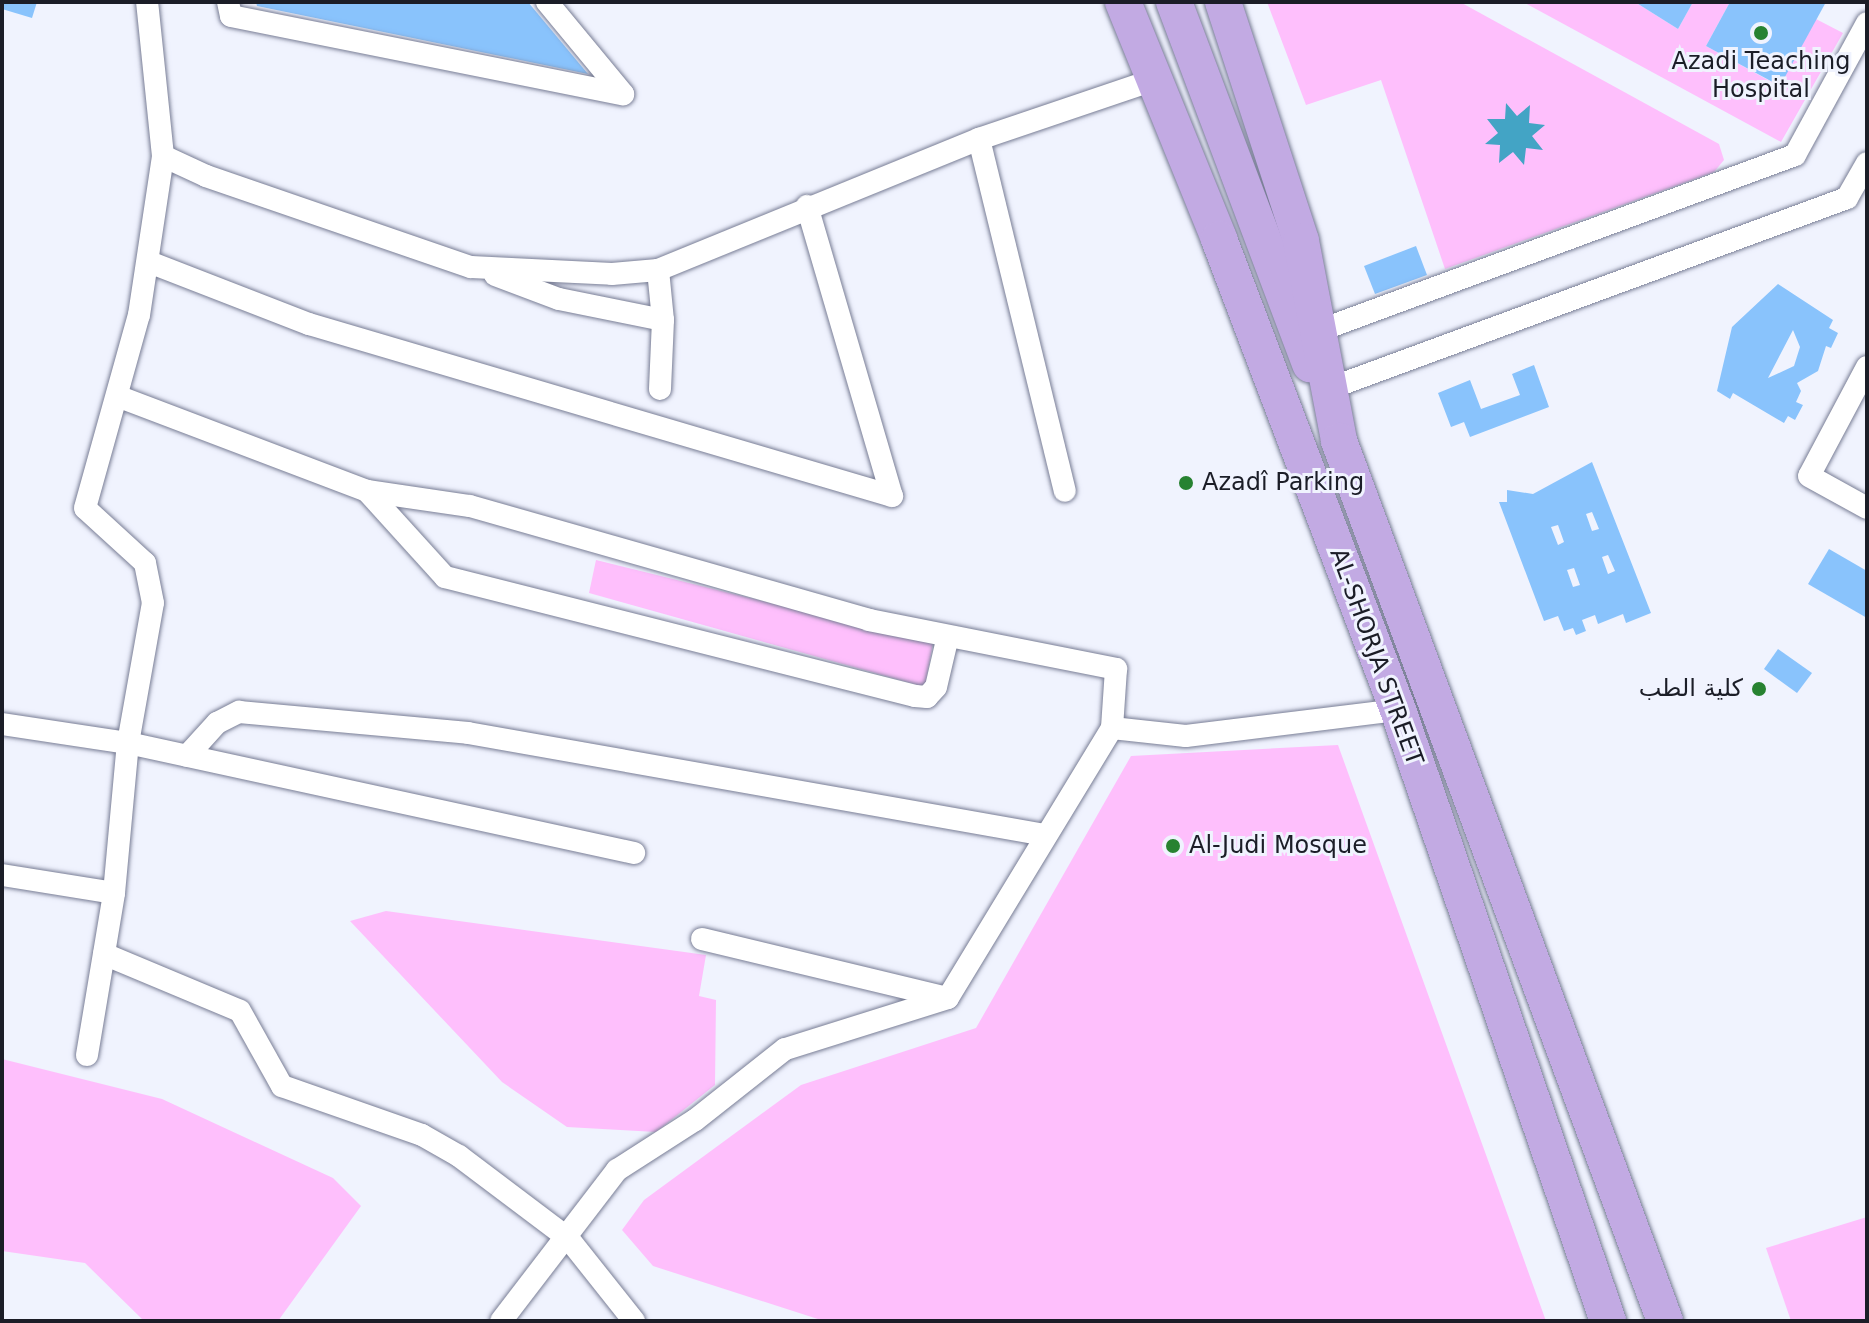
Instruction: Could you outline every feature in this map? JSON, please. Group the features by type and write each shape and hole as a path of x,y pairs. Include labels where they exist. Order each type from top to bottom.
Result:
{"main road":[{"name":"AL-SHORJA STREET","path":"1123,2 1156,79 1398,710 1608,1321"},
{"path":"1174,2 1339,441"},
{"name":"AL-SHORJA STREET","path":"1223,2 1301,241 1321,330 1339,441 1665,1321"}],"street":[{"path":"87,1055 114,893 128,743 153,603 145,563 85,508 117,396 149,262 163,156 147,2"},
{"path":"228,2 231,16 623,94 547,2"},
{"path":"1321,330 1795,155 1867,23"},
{"path":"471,267 612,274 658,270 807,206 979,139 1156,79"},
{"path":"979,139 1065,491"},
{"path":"163,156 206,176 559,299 663,320"},
{"path":"1331,388 1847,198 1867,163"},
{"path":"149,262 325,328 892,496 807,206"},
{"path":"658,270 663,320 660,389"},
{"path":"1867,367 1809,476 1867,508"},
{"path":"117,396 367,491 470,506 869,620 1116,669 1112,728 948,998 785,1049 695,1120 617,1170 568,1238 501,1321"},
{"path":"367,491 445,577 915,696 927,697 936,687 948,636"},
{"path":"1112,728 1186,736 1398,710"},
{"path":"187,756 226,715 239,712 468,733 1045,835"},
{"path":"2,724 128,743 634,853"},
{"path":"2,875 114,893"},
{"path":"702,939 948,998"},
{"path":"104,954 240,1011 282,1086 441,1143 568,1238 634,1321"}],"shaded area":[{"path":"1267,2 1460,2 1719,144 1724,160 1714,172 1445,269 1381,80 1306,105"},
{"path":"1523,2 1635,2 1678,29 1693,2 1730,2 1706,46 1779,86 1816,19 1843,33 1781,142"},
{"path":"596,560 933,643 925,687 589,593"},
{"path":"1338,745 1546,1321 824,1321 653,1266 622,1230 644,1200 801,1085 976,1028 1131,756"},
{"path":"386,911 706,955 699,996 716,1000 715,1085 656,1132 567,1127 502,1082 350,921"},
{"path":"2,1059 162,1099 333,1178 361,1206 278,1321 144,1321 85,1263 2,1251"},
{"path":"1867,1217 1867,1321 1791,1321 1766,1248"}],"water":[{"path":"1506,103 1517,116 1530,105 1529,123 1545,125 1532,136 1543,150 1526,148 1524,165 1513,152 1499,163 1500,145 1485,144 1498,133 1487,119 1505,119"}],"building":[{"path":"2,2 37,2 32,18 2,9"},
{"path":"256,2 528,2 588,74 257,6"},
{"name":"Azadi Teaching Hospital","path":"1635,2 1693,2 1678,29"},
{"name":"Azadi Teaching Hospital","path":"1730,2 1826,2 1780,86 1706,46"},
{"path":"1416,246 1427,275 1375,294 1364,266"},
{"path":"1778,284 1833,320 1829,328 1838,333 1831,348 1826,346 1818,371 1797,383 1801,391 1796,402 1803,405 1795,420 1788,416 1784,423 1733,393 1730,399 1717,391 1732,327","holes":["1793,330 1800,347 1794,366 1768,378"]},
{"path":"1534,365 1549,407 1470,437 1464,422 1451,427 1438,393 1470,380 1481,409 1520,395 1512,374"},
{"path":"1592,462 1651,613 1626,623 1623,614 1598,624 1595,615 1582,620 1586,631 1576,635 1573,628 1564,631 1558,616 1544,621 1499,502 1507,502 1507,490 1533,494","holes":["1592,512 1599,529 1592,531 1586,514","1558,525 1564,542 1558,545 1551,527","1608,555 1615,571 1608,574 1602,557","1574,568 1580,585 1573,587 1567,570"]},
{"path":"1829,549 1867,571 1867,618 1808,584"},
{"path":"1778,649 1812,673 1797,693 1764,669"}],"place":[{"name":"Azadi Teaching Hospital","path":"1761,33"},
{"name":"Azadî Parking","path":"1186,483"},
{"name":"كلية الطب","path":"1759,689"},
{"name":"Al-Judi Mosque","path":"1173,846"}]}
